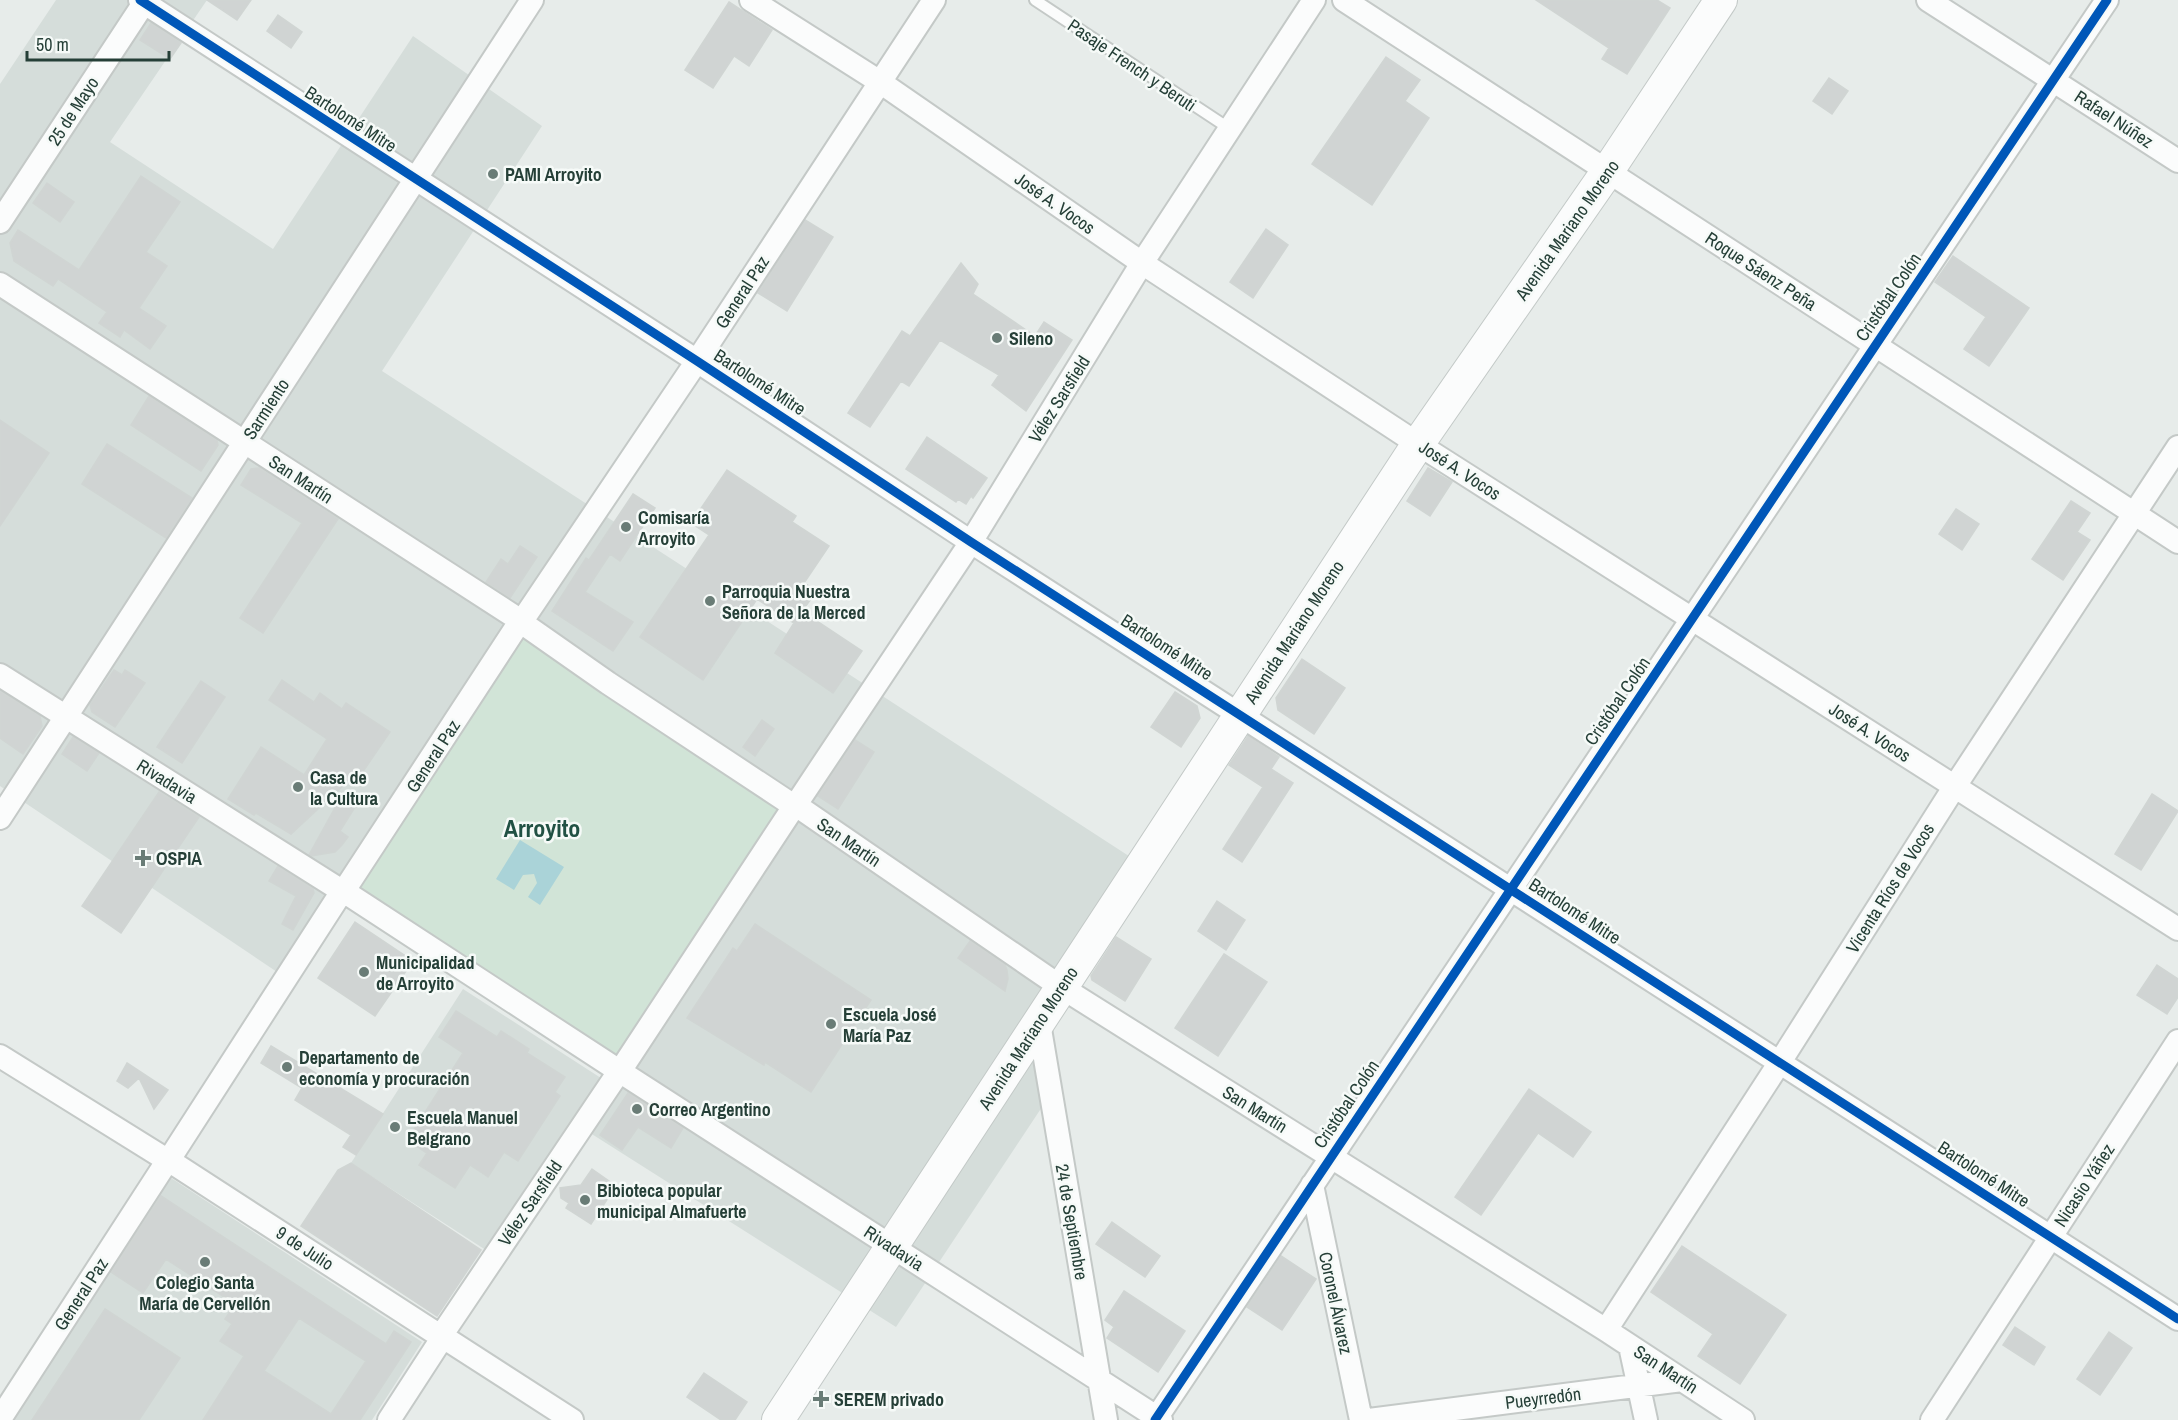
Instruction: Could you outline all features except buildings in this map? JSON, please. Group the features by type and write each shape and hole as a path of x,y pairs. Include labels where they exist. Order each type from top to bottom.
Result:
{"main road":[{"name":"Avenida Mariano Moreno","path":"778,1420 1418,444 1607,172 1721,0"}],"street":[{"name":"Sarmiento","path":"0,818 532,0"},
{"name":"José A. Vocos","path":"751,0 880,82 1142,263 1418,444 2178,929"},
{"name":"General Paz","path":"0,1419 343,891 521,621 697,361 934,0"},
{"name":"Vélez Sarsfield","path":"389,1420 971,542 1142,263 1314,0"},
{"name":"Roque Sáenz Peña","path":"1344,0 2178,542"},
{"name":"Rafael Núñez","path":"1928,0 2178,161"},
{"name":"Cristóbal Colón","path":"1157,1419 2107,0"},
{"name":"Bartolomé Mitre","path":"143,1 971,542 2178,1319"},
{"name":"25 de Mayo","path":"0,222 143,1"},
{"name":"San Martín","path":"0,284 521,621 608,683 795,805 1061,987 1606,1330 1743,1420"},
{"name":"Vicenta Ríos de Vocos","path":"1606,1330 1955,786 2178,447"},
{"name":"Rivadavia","path":"0,675 343,891 1157,1419"},
{"name":"24 de Septiembre","path":"1039,1023 1106,1420"},
{"name":"Nicasio Yáñez","path":"1932,1420 2178,1041"},
{"name":"9 de Julio","path":"0,1056 168,1160 572,1420"},
{"name":"Coronel Álvarez","path":"1312,1185 1361,1420"},
{"path":"1630,1346 1646,1420"},
{"name":"Pueyrredón","path":"1369,1420 1682,1380"}],"lane":[{"name":"Pasaje French y Beruti","path":"1035,0 1230,129"}],"shaded area":[{"path":"56,0 207,0 110,142 273,249 413,36 542,126 382,371 1135,860 1047,987 1044,1104 896,1327 587,1131 619,1083 331,897 283,976 0,786 0,84"},
{"name":"Escuela Manuel Belgrano","path":"463,989 604,1080 492,1254 351,1163","holes":["456,1011 497,1037 501,1031 529,1049 527,1053 565,1077 555,1092 560,1096 504,1152 487,1177 470,1165 455,1188 427,1153 407,1139 463,1053 439,1037"]},
{"name":"Colegio Santa María de Cervellón","path":"168,1176 422,1342 372,1420 5,1420"}],"green space":[{"path":"527,633 778,803 781,813 622,1055 608,1057 359,894 355,883 517,634"}],"water":[{"path":"520,840 564,867 540,905 528,897 537,883 534,874 523,875 514,890 496,879"}],"cycle path":[{"path":"140,0 697,361 971,542 2178,1319"},
{"path":"1155,1420 2107,0"}],"place":[{"name":"PAMI Arroyito","path":"493,174"},
{"name":"Sileno","path":"997,338"},
{"name":"Comisaría Arroyito","path":"626,527"},
{"name":"Parroquia Nuestra Señora de la Merced","path":"710,601"},
{"name":"Casa de la Cultura","path":"298,787"},
{"name":"OSPIA","path":"143,858"},
{"name":"Municipalidad de Arroyito","path":"364,972"},
{"name":"Escuela José María Paz","path":"831,1024"},
{"name":"Departamento de economía y procuración","path":"287,1067"},
{"name":"Correo Argentino","path":"637,1109"},
{"name":"Escuela Manuel Belgrano","path":"395,1127"},
{"name":"Bibioteca popular municipal Almafuerte","path":"585,1200"},
{"name":"Colegio Santa María de Cervellón","path":"205,1262"},
{"name":"SEREM privado","path":"821,1399"}],"district":[{"name":"Arroyito","path":"542,828"}]}
